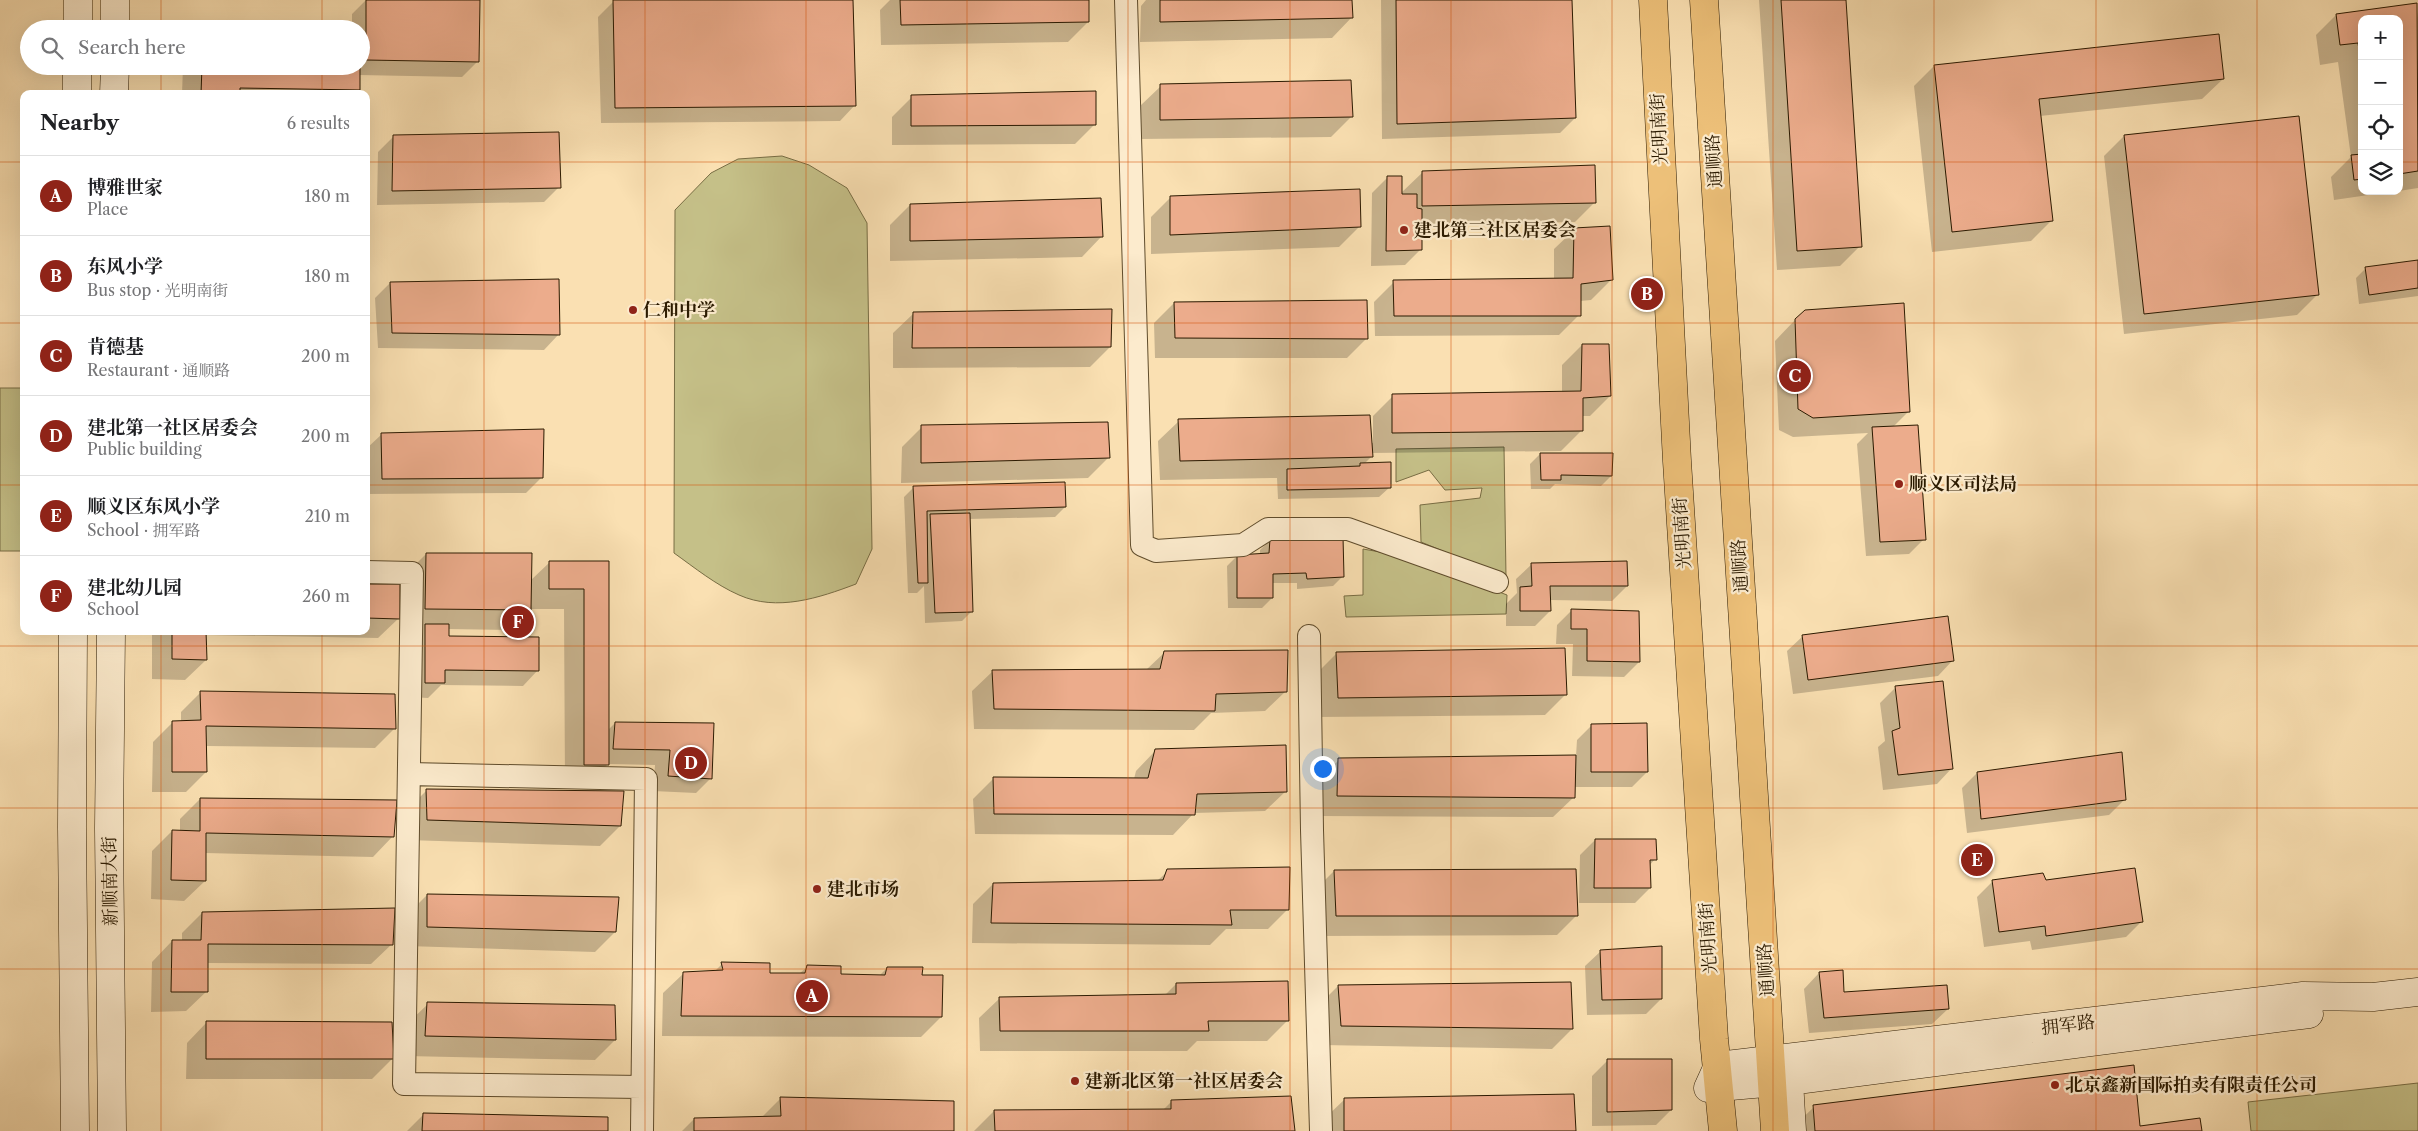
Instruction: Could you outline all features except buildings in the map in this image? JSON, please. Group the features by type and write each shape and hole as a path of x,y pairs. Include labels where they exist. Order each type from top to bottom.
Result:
{"main road":[{"path":"78,0 78,20"},
{"path":"115,0 115,20"},
{"name":"光明南街","path":"1653,0 1676,452 1715,1080"},
{"name":"通顺路","path":"1704,0 1778,1075 1775,1131"},
{"path":"77,75 77,90"},
{"path":"114,90 115,75"},
{"path":"74,635 72,837 75,1131"},
{"name":"新顺南大街","path":"111,635 109,839 112,1131"},
{"name":"拥军路","path":"1715,1080 1778,1075 2303,996 2373,997 2418,992"},
{"path":"1778,1075 1792,1131"},
{"path":"1712,1131 1715,1080"},
{"path":"1715,1080 1723,1131"}],"street":[{"path":"1126,0 1142,545 1156,551 1243,545 1268,529 1348,529 1497,582"},
{"path":"370,572 412,573 404,1084 642,1087"},
{"path":"1309,636 1312,830 1321,1131"},
{"path":"409,774 646,779 642,1131"}],"shaded area":[{"path":"782,156 809,165 847,188 867,223 872,549 856,584 813,598 783,603 753,600 730,591 674,553 675,210 711,173 738,159"},
{"path":"0,388 20,388 20,551 0,551"},
{"path":"1504,447 1506,577 1421,542 1420,505 1480,498 1482,488 1445,490 1429,470 1396,482 1396,449"},
{"path":"1363,549 1409,557 1507,595 1506,614 1346,617 1344,596 1363,595"},
{"path":"2418,1083 2418,1131 2251,1131 2248,1102"}],"place":[{"name":"建北第三社区居委会","path":"1404,230"},
{"name":"东风小学","path":"1647,294"},
{"name":"仁和中学","path":"633,310"},
{"name":"肯德基","path":"1795,376"},
{"name":"顺义区司法局","path":"1899,484"},
{"name":"建北幼儿园","path":"518,622"},
{"name":"建北第一社区居委会","path":"691,763"},
{"name":"顺义区东风小学","path":"1977,860"},
{"name":"建北市场","path":"817,889"},
{"name":"博雅世家","path":"812,996"},
{"name":"建新北区第一社区居委会","path":"1075,1081"},
{"name":"北京鑫新国际拍卖有限责任公司","path":"2055,1085"}]}
